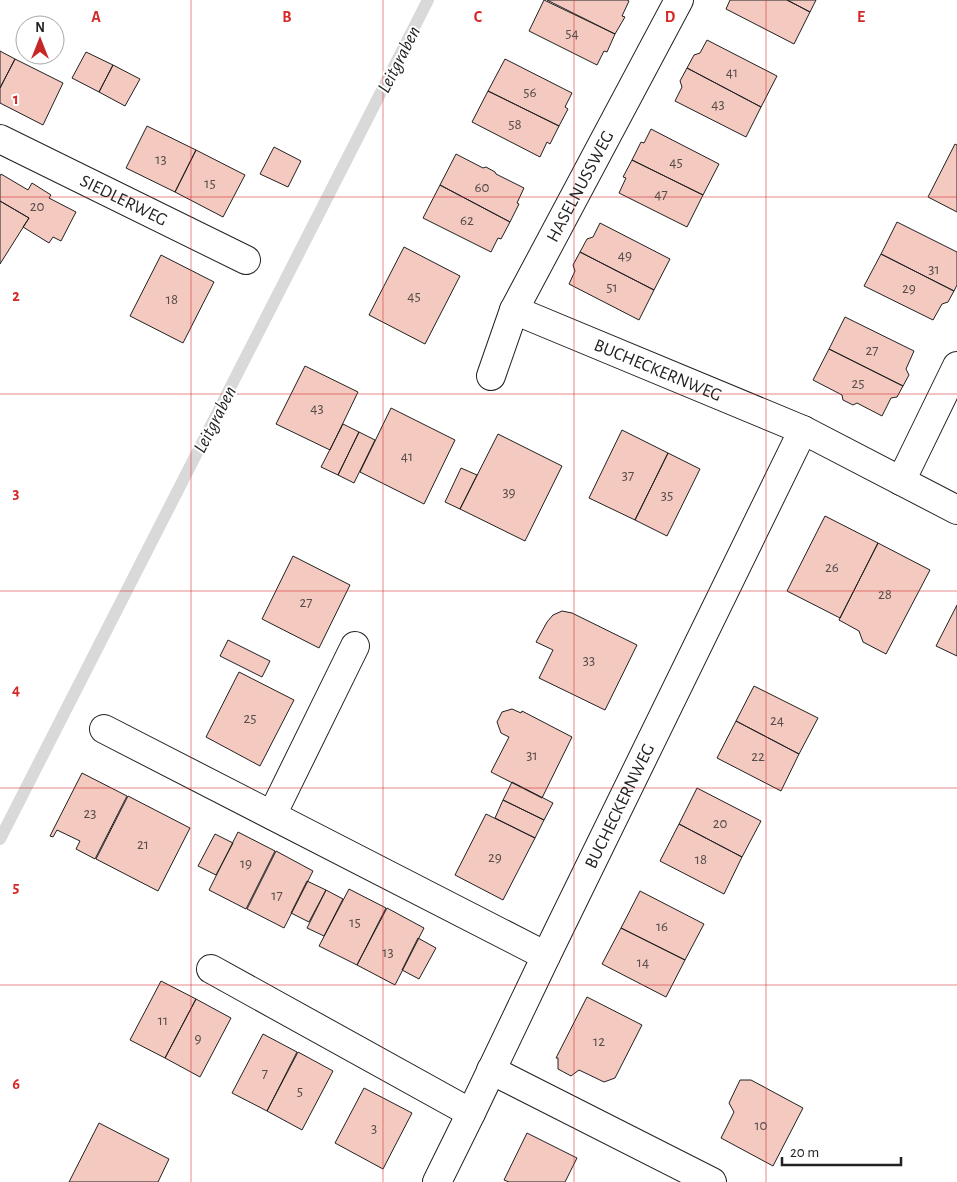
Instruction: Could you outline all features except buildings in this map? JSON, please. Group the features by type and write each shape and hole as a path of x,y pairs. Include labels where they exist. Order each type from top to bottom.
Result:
{"street":[{"name":"HASELNUSSWEG","path":"491,376 514,310 679,0"},
{"name":"SIEDLERWEG","path":"0,139 246,260"},
{"name":"BUCHECKERNWEG","path":"514,310 803,430 957,510"},
{"path":"901,481 957,366"},
{"name":"BUCHECKERNWEG","path":"437,1182 803,430"},
{"path":"272,815 355,646"},
{"path":"104,729 546,956"},
{"path":"211,969 471,1113"},
{"path":"491,1070 712,1182"}],"waterway":[{"name":"Leitgraben","path":"0,839 428,0"}]}
